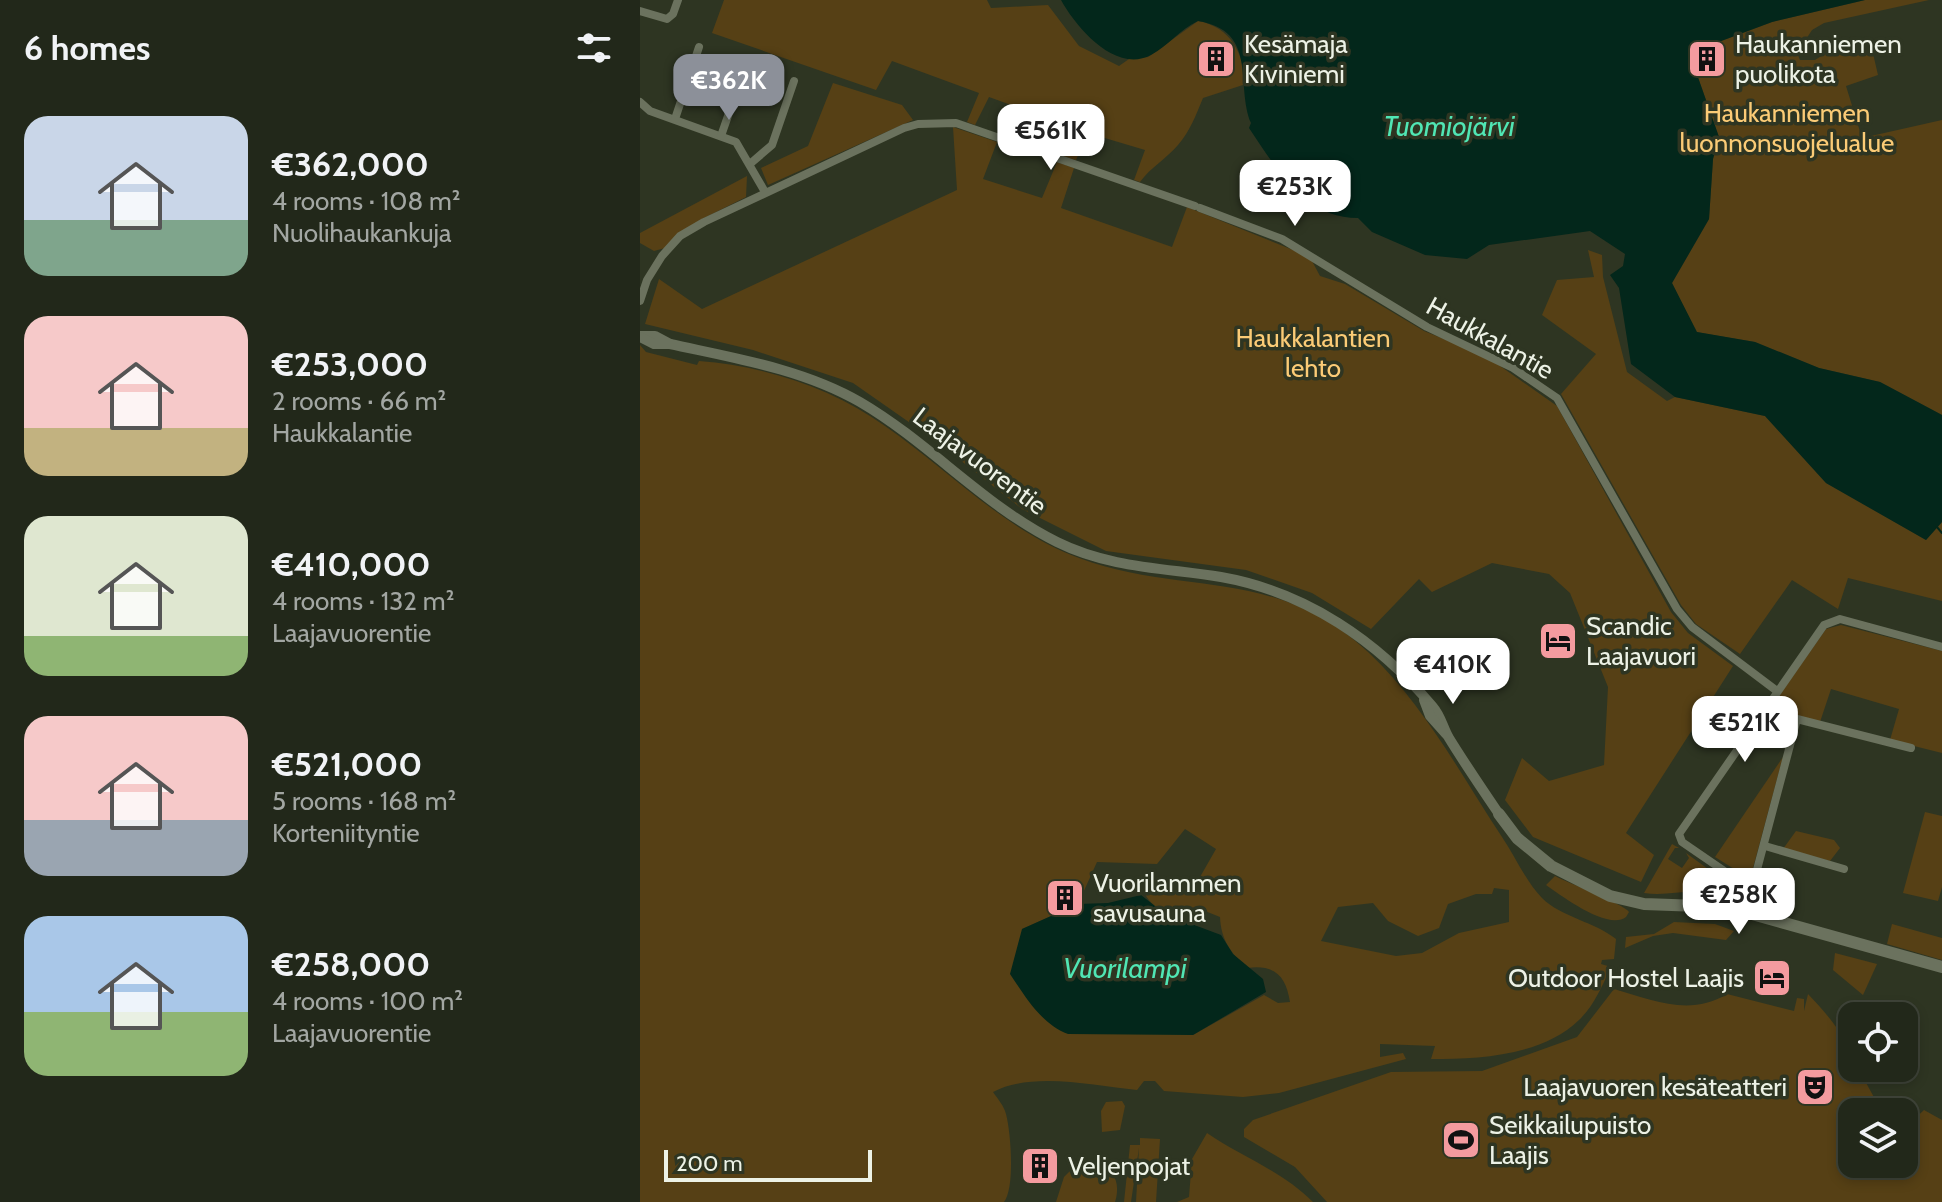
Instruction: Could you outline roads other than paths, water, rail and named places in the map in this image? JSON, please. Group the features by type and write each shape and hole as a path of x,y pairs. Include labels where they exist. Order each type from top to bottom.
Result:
{"main road":[{"name":"Laajavuorentie","path":"1499,814 1517,838 1551,866 1581,884 1644,904 1698,907 1778,927 1786,925"},
{"name":"Laajavuorentie","path":"1698,907 1706,903 1746,911 1780,920 1786,925 1942,967"}],"street":[{"path":"640,11 664,20 673,14 678,0"},
{"path":"675,119 699,47"},
{"path":"721,136 746,64"},
{"path":"751,163 768,152 794,81"},
{"path":"640,102 650,111 736,142 751,163 765,192"},
{"name":"Haukkalantie","path":"640,301 654,268 680,236 765,192 904,128 938,122 970,127 1282,239 1427,327 1513,368 1557,398 1677,609 1692,627 1777,691"},
{"name":"Laajavuorentie","path":"640,336 654,344 670,344 772,367 844,393 893,424 1026,526 1074,550 1127,566 1219,577 1292,596 1372,646 1424,700 1439,730 1446,734 1499,814"},
{"path":"1752,890 1682,842 1679,834 1824,625 1834,619 1942,647"},
{"path":"1746,911 1797,719 1911,748"},
{"path":"1765,846 1844,869"}],"water":[{"name":"Tuomiojärvi","path":"1061,0 1865,0 1772,22 1697,50 1694,66 1719,137 1713,159 1709,219 1672,283 1697,332 1755,342 1819,368 1880,382 1942,415 1942,522 1926,540 1826,483 1765,416 1675,397 1631,364 1619,288 1610,275 1623,266 1625,254 1590,231 1489,245 1467,259 1425,255 1372,232 1358,218 1322,210 1307,200 1270,159 1249,128 1251,123 1241,62 1230,36 1217,27 1198,21 1151,55 1137,59 1124,58 1098,45 1076,23"},
{"name":"Vuorilampi","path":"1141,895 1165,914 1221,935 1233,954 1263,979 1266,992 1193,1035 1068,1034 1050,1024 1034,1008 1010,974 1022,929 1078,904 1108,903"}],"waterway":[{"path":"1937,527 1942,533"}],"place":[{"name":"Kesämaja Kiviniemi","path":"1216,59"},
{"name":"Haukanniemen puolikota","path":"1707,59"},
{"name":"Scandic Laajavuori","path":"1558,641"},
{"name":"Vuorilammen savusauna","path":"1065,898"},
{"name":"Outdoor Hostel Laajis","path":"1772,978"},
{"name":"Laajavuoren kesäteatteri","path":"1815,1087"},
{"name":"Seikkailupuisto Laajis","path":"1461,1140"},
{"name":"Veljenpojat","path":"1040,1166"}],"park label":[{"name":"Haukanniemen luonnonsuojelualue","path":"1787,128"},
{"name":"Haukkalantien lehto","path":"1313,353"}]}
